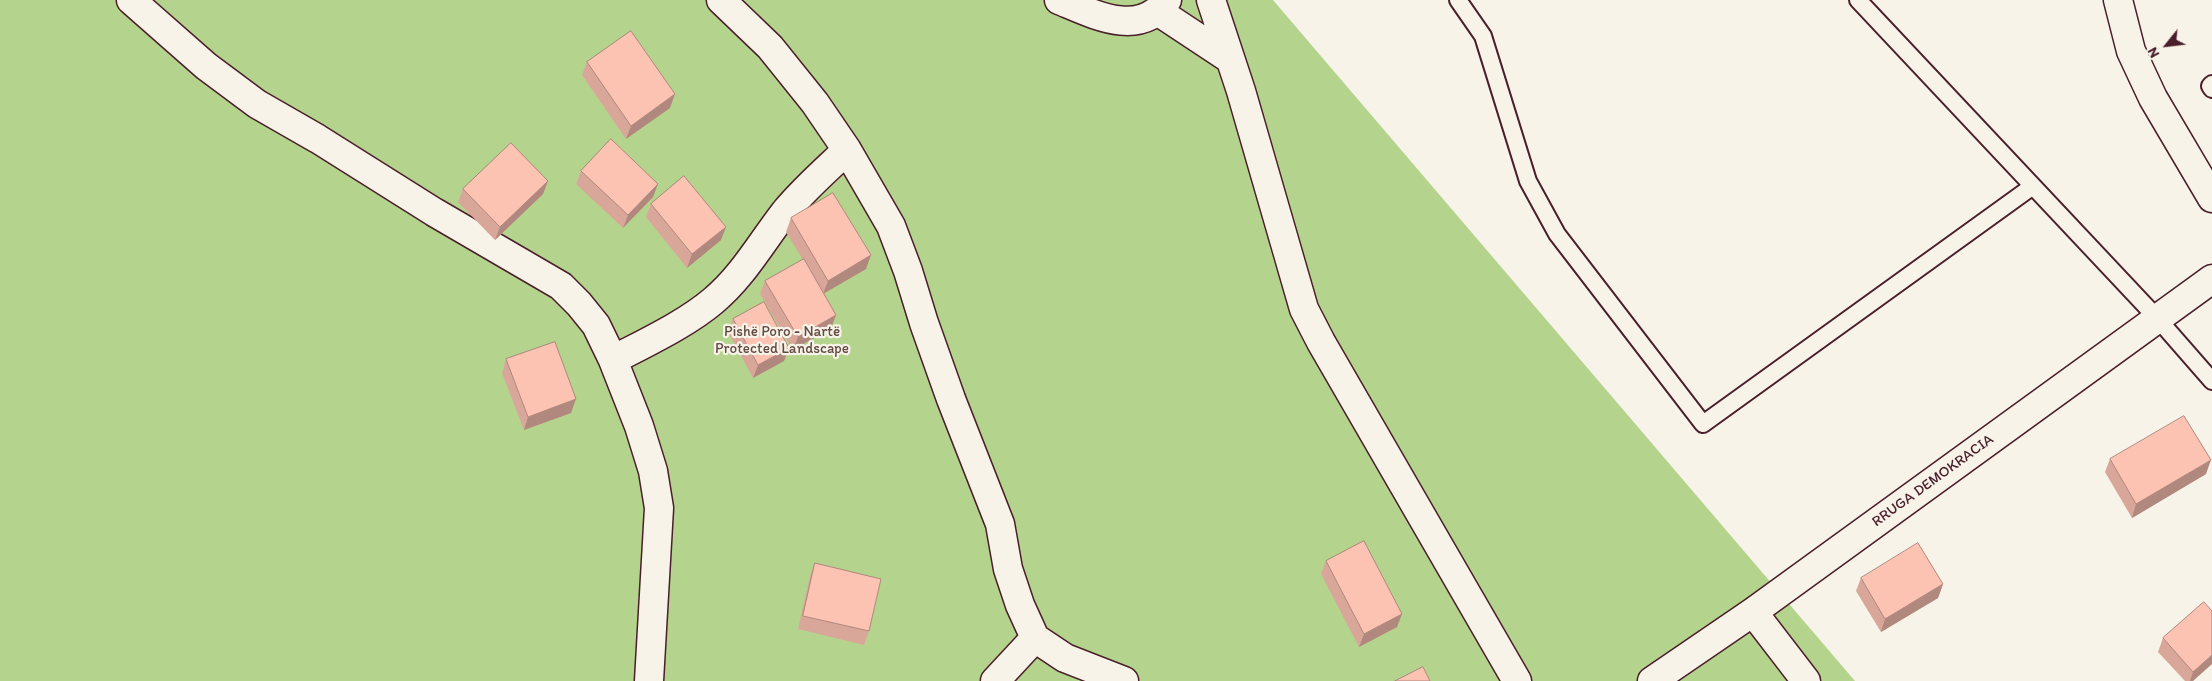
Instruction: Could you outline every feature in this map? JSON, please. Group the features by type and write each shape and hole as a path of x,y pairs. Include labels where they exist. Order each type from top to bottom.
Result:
{"street":[{"path":"131,0 206,66 257,104 318,139 434,212 561,286 596,325 614,360 644,444 652,471 659,508 649,681"},
{"path":"721,0 770,47 814,103 847,150 891,226 951,399 1000,524 1008,569 1020,605 1035,638 1065,658 1124,681"},
{"path":"1059,0 1107,20 1134,21 1163,6 1230,59"},
{"path":"1211,0 1304,309 1321,342 1518,681"},
{"path":"2118,0 2131,51 2153,98 2212,198"},
{"path":"614,360 670,329 712,302 743,270 786,212 813,182 847,150"},
{"name":"RRUGA DEMOKRACIA","path":"1652,681 1753,612 2212,279"},
{"path":"1753,612 1806,681"},
{"path":"996,681 1035,638"}],"lane":[{"path":"1458,0 1483,36 1528,181 1557,234 1703,424 2033,186"},
{"path":"1858,0 2157,318 2212,381"},
{"path":"2212,84 2210,86 2212,89"}],"green space":[{"name":"Pishë Poro - Nartë Protected Landscape","path":"0,0 1273,0 1855,681 0,681"}],"building":[{"path":"631,31 675,94 631,126 587,62"},
{"path":"611,139 658,184 628,215 581,171"},
{"path":"511,143 548,181 500,227 463,189"},
{"path":"684,176 726,227 692,254 651,204"},
{"path":"833,193 871,255 828,281 791,218"},
{"path":"804,259 836,315 798,337 765,281"},
{"path":"764,302 789,348 758,365 733,319"},
{"path":"555,342 576,399 528,417 506,359"},
{"path":"2184,416 2211,460 2136,504 2110,459"},
{"path":"1364,541 1402,614 1364,634 1326,561"},
{"path":"1918,543 1943,584 1885,619 1861,578"},
{"path":"815,563 881,579 869,631 803,616"},
{"path":"2204,602 2212,611 2212,655 2193,672 2163,638"},
{"path":"1423,667 1430,681 1395,681"}]}
